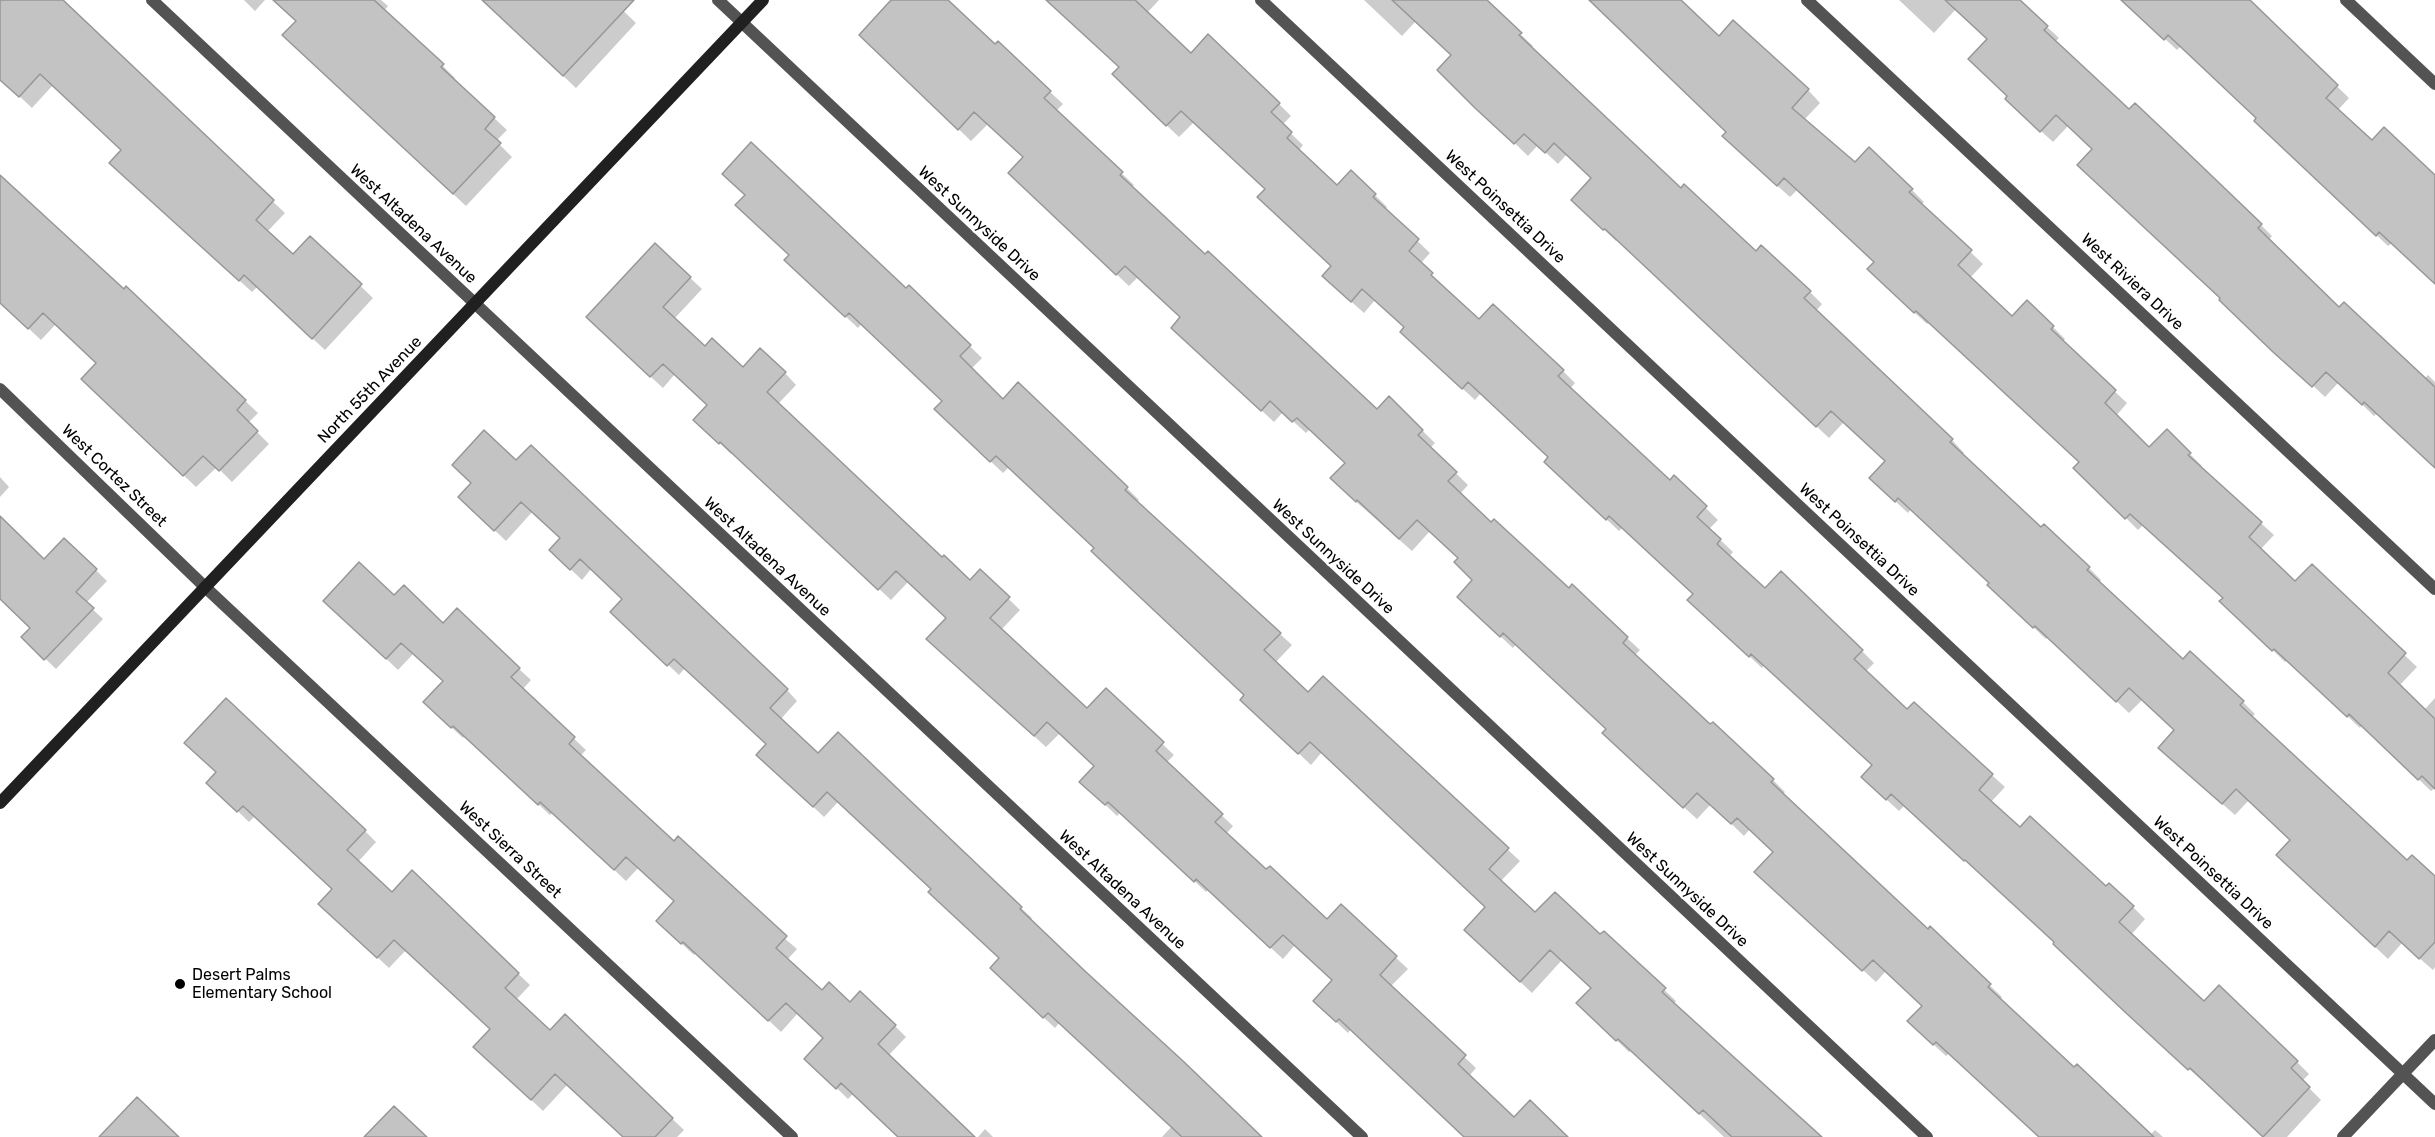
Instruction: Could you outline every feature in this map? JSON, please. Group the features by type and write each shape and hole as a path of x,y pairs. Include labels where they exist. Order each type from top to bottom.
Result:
{"street":[{"name":"West Altadena Avenue","path":"152,0 1362,1137"},
{"name":"West Sunnyside Drive","path":"717,0 1927,1137"},
{"name":"North 55th Avenue","path":"0,803 763,0"},
{"name":"West Poinsettia Drive","path":"1261,0 2435,1104"},
{"name":"West Riviera Drive","path":"1807,0 2435,589"},
{"path":"2346,0 2435,84"},
{"name":"West Cortez Street","path":"0,389 205,587"},
{"name":"West Sierra Street","path":"205,587 792,1137"},
{"path":"2343,1137 2435,1040"}],"building":[{"path":"0,0 63,0 274,200 256,220 293,254 310,236 362,284 312,339 244,275 239,281 109,163 121,150 40,74 19,97 0,80"},
{"path":"273,0 374,0 444,64 441,67 495,117 485,129 501,143 453,194 282,35 296,21"},
{"path":"482,0 634,0 563,76"},
{"path":"891,0 948,0 995,44 998,41 1051,91 1044,98 1123,172 1120,175 1205,254 1208,251 1377,409 1389,396 1423,430 1418,435 1457,472 1448,481 1491,522 1494,519 1569,588 1572,584 1628,637 1623,643 1710,724 1713,722 1774,779 1771,782 1928,929 1930,926 1991,984 1988,987 2074,1067 2077,1064 2154,1137 2039,1137 1936,1042 1933,1045 1907,1021 1922,1006 1873,960 1862,971 1754,872 1773,852 1737,818 1731,824 1697,793 1683,808 1602,733 1606,729 1503,633 1500,637 1457,597 1472,580 1454,562 1458,558 1417,520 1399,539 1357,500 1356,502 1330,478 1345,463 1297,418 1292,422 1270,401 1261,411 1171,328 1180,317 1125,266 1116,275 1008,173 1023,157 974,112 958,130 859,35"},
{"path":"1046,0 1135,0 1191,53 1208,34 1280,103 1271,112 1292,132 1287,138 1337,185 1351,170 1376,194 1373,197 1419,239 1409,251 1433,273 1431,275 1479,319 1493,304 1564,370 1558,376 1670,480 1674,475 1707,506 1697,517 1721,539 1717,544 1765,588 1781,571 1863,650 1854,659 1907,709 1914,702 1993,774 1979,790 2020,827 2030,816 2106,886 2109,883 2134,906 2119,922 2204,1001 2219,985 2298,1061 2291,1068 2310,1087 2263,1137 2190,1068 2188,1070 2126,1013 2053,944 2054,942 1965,860 1891,794 1886,800 1861,777 1872,765 1751,654 1749,657 1687,600 1693,594 1609,516 1606,520 1544,462 1548,457 1468,382 1462,389 1400,332 1404,327 1362,289 1351,302 1322,276 1331,266 1257,197 1265,189 1181,111 1166,126 1112,74 1119,67"},
{"path":"1392,0 1487,0 1522,33 1519,35 1681,188 1684,184 1756,251 1761,245 1811,291 1804,298 1953,439 1950,442 2041,527 2044,524 2090,567 2087,570 2183,659 2190,651 2244,701 2240,705 2407,860 2412,855 2435,876 2435,942 2419,959 2389,931 2375,947 2276,855 2290,840 2236,789 2222,804 2158,748 2174,730 2129,688 2116,702 2035,626 2033,628 1987,585 1989,583 1898,498 1895,502 1869,478 1885,461 1831,411 1816,427 1605,229 1603,230 1571,200 1591,178 1554,143 1545,153 1524,134 1514,144 1475,108 1437,70 1451,55"},
{"path":"1589,0 1681,0 1719,36 1733,20 1809,89 1792,108 1855,162 1869,147 1913,189 1909,192 1972,250 1958,265 2012,316 2027,300 2054,326 2051,329 2116,390 2105,403 2149,447 2167,429 2191,453 2188,455 2262,522 2249,537 2295,581 2312,564 2406,653 2388,673 2435,719 2435,789 2422,776 2418,780 2349,714 2347,717 2274,649 2272,651 2219,601 2223,598 2130,514 2125,519 2073,468 2079,462 1916,311 1914,313 1867,269 1874,262 1784,178 1777,186 1722,136 1726,132"},
{"path":"1945,0 2020,0 2048,26 2044,30 2129,109 2135,103 2262,224 2258,228 2339,307 2344,302 2435,387 2435,468 2364,402 2362,405 2326,372 2312,387 2273,352 2219,300 2220,298 2077,165 2092,149 2056,115 2040,132 2005,99 2007,96 1968,59 1987,39"},
{"path":"2121,0 2250,0 2338,85 2326,98 2372,140 2384,127 2435,175 2435,284 2379,232 2376,236 2254,121 2256,118 2168,35 2164,40"},
{"path":"751,142 906,288 909,285 971,345 960,356 1003,399 1018,382 1128,487 1125,490 1281,633 1264,650 1308,692 1323,676 1509,848 1489,869 1535,912 1555,892 1600,934 1604,931 1666,988 1662,992 1822,1137 1732,1137 1703,1110 1699,1114 1576,1003 1591,988 1550,950 1520,982 1464,930 1485,907 1310,742 1298,754 1240,700 1244,695 1091,551 1094,548 996,456 990,462 934,409 942,401 849,313 845,317 784,260 789,255 735,205 745,195 722,174"},
{"path":"0,175 124,289 126,286 246,400 237,410 258,431 219,471 203,456 183,476 81,379 96,363 43,313 28,329 0,303"},
{"path":"655,243 691,277 663,307 705,346 712,338 743,367 760,348 786,372 767,392 942,557 944,555 970,580 980,569 1010,597 990,618 1087,708 1106,688 1164,742 1156,751 1223,814 1215,822 1266,869 1270,866 1327,919 1341,904 1397,956 1380,975 1466,1055 1458,1064 1514,1117 1530,1100 1568,1137 1464,1137 1339,1019 1336,1022 1313,1001 1332,980 1283,935 1270,948 1196,879 1194,882 1108,802 1105,805 1079,782 1094,766 1047,722 1034,736 926,639 946,618 896,571 878,590 720,442 719,444 693,420 707,405 663,364 650,377 586,317"},
{"path":"484,430 516,460 531,445 788,689 770,708 818,753 838,732 1022,907 1020,909 1262,1137 1182,1137 1048,1013 1043,1018 990,968 999,958 928,892 931,889 827,792 813,807 756,755 766,744 674,659 667,666 610,612 622,599 580,559 570,570 549,550 560,538 521,502 494,531 458,497 471,483 452,465"},
{"path":"0,516 44,559 64,538 97,569 76,592 94,608 44,660 21,637 30,628 0,599"},
{"path":"359,562 394,595 404,585 443,623 457,608 520,668 511,677 575,737 569,744 674,841 678,836 787,936 776,948 822,990 829,982 850,1002 860,991 896,1025 878,1044 975,1137 898,1137 841,1083 836,1089 804,1059 823,1038 786,1003 768,1021 683,942 681,944 656,921 674,901 626,857 614,870 540,802 538,805 453,726 451,728 423,702 443,681 401,643 386,659 323,601"},
{"path":"226,698 366,830 347,850 392,892 412,870 519,973 505,988 550,1030 565,1014 673,1118 655,1137 623,1137 555,1074 531,1100 473,1047 490,1029 394,940 377,958 318,904 332,889 243,806 237,812 206,783 216,772 184,743"},
{"path":"137,1097 179,1137 99,1137"},
{"path":"394,1106 427,1137 364,1137"}],"place":[{"name":"Desert Palms Elementary School","path":"180,984"}]}
